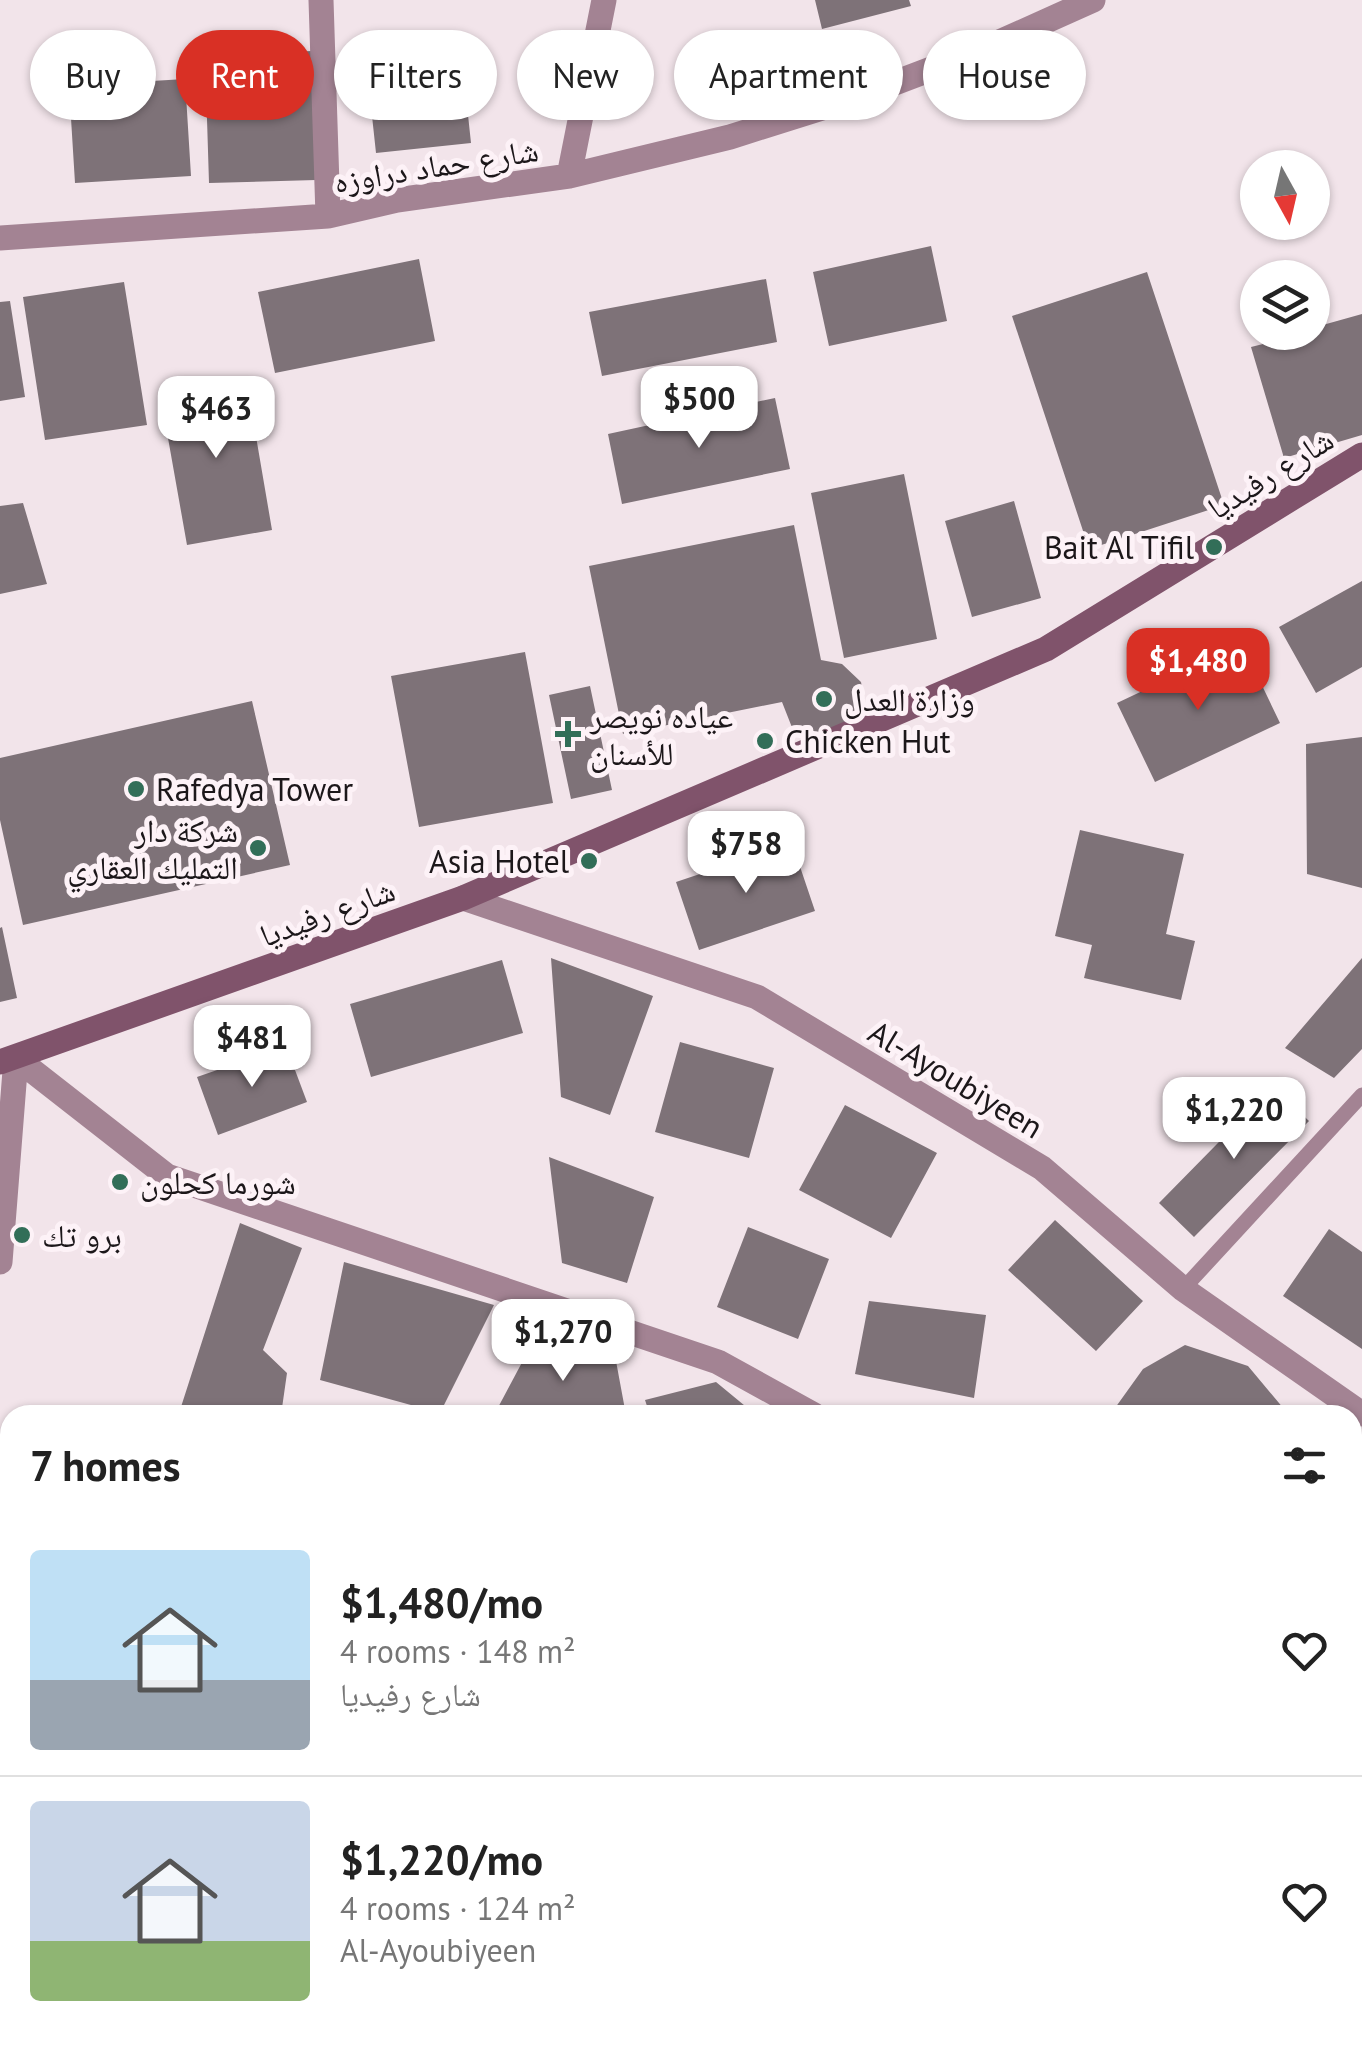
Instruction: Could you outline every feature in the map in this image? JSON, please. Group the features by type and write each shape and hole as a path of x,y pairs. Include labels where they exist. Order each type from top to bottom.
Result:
{"main road":[{"name":"شارع رفيديا","path":"8,1060 463,898 1046,649 1362,455"}],"street":[{"path":"321,0 328,216"},
{"path":"569,176 604,0"},
{"name":"شارع حماد دراوزه","path":"0,238 328,216 397,200 569,176 730,137 863,95 984,49 1093,0"},
{"name":"Al-Ayoubiyeen","path":"463,898 757,998 1042,1168 1183,1289 1349,1405"},
{"path":"0,1262 8,1060"},
{"path":"8,1060 167,1176 718,1362 796,1405"}],"lane":[{"path":"1183,1289 1362,1095"}],"building":[{"path":"815,0 909,0 911,6 822,29"},
{"path":"176,80 176,120 188,120 191,176 75,183 71,120 156,120 156,81"},
{"path":"314,116 316,180 209,183 207,120 314,120"},
{"path":"372,120 469,120 471,143 376,153"},
{"path":"931,246 947,321 829,346 813,272"},
{"path":"419,259 435,341 275,373 258,292"},
{"path":"1147,272 1224,505 1089,549 1012,316"},
{"path":"766,279 777,342 602,376 589,312"},
{"path":"124,282 147,425 45,440 23,297"},
{"path":"10,301 25,397 0,401 0,302"},
{"path":"1362,314 1362,435 1284,458 1252,350 1330,350 1330,323"},
{"path":"246,378 272,530 187,545 160,393"},
{"path":"775,398 790,469 622,504 608,434"},
{"path":"904,474 937,639 844,658 811,493"},
{"path":"1014,501 1041,598 972,617 945,521"},
{"path":"23,503 47,584 0,594 0,506"},
{"path":"794,525 821,660 842,664 861,682 866,708 861,721 816,743 793,730 782,702 623,734 589,566"},
{"path":"1362,581 1362,667 1316,693 1279,627"},
{"path":"1242,644 1280,723 1155,782 1117,703"},
{"path":"525,652 553,803 419,827 391,676"},
{"path":"590,686 612,790 571,799 549,695"},
{"name":"Rafedya Tower","path":"252,701 290,865 23,925 0,820 0,758"},
{"path":"1362,737 1362,888 1307,874 1306,744"},
{"path":"1080,830 1184,854 1166,934 1195,941 1181,1000 1084,978 1092,945 1055,936"},
{"path":"792,843 815,911 699,950 676,882"},
{"path":"0,928 17,998 0,1002"},
{"path":"551,958 653,996 610,1115 561,1097"},
{"path":"1362,958 1362,1049 1334,1078 1285,1048"},
{"path":"502,960 523,1033 371,1077 350,1004"},
{"path":"680,1042 774,1068 749,1158 655,1132"},
{"path":"286,1046 307,1102 218,1135 197,1077"},
{"path":"1273,1087 1309,1121 1194,1237 1159,1203"},
{"path":"845,1105 937,1153 891,1238 799,1190"},
{"path":"549,1157 654,1197 627,1283 562,1263"},
{"path":"1055,1220 1143,1301 1096,1351 1008,1270"},
{"path":"240,1223 302,1248 263,1350 287,1373 282,1405 182,1405"},
{"path":"748,1227 829,1259 798,1339 717,1307"},
{"path":"1329,1229 1362,1252 1362,1349 1283,1296"},
{"path":"344,1262 494,1305 444,1405 411,1405 320,1380"},
{"path":"869,1301 986,1315 974,1398 855,1374"},
{"path":"535,1338 616,1361 624,1405 499,1405"},
{"path":"1185,1345 1248,1366 1281,1405 1117,1405 1143,1369"},
{"path":"716,1382 744,1405 647,1405 645,1400"}],"place":[{"name":"Bait Al Tifil","path":"1214,547"},
{"name":"وزارة العدل","path":"824,699"},
{"name":"عياده نويصر للأسنان","path":"568,734"},
{"name":"Chicken Hut","path":"765,741"},
{"name":"Rafedya Tower","path":"136,789"},
{"name":"شركة دار التمليك العقاري","path":"258,848"},
{"name":"Asia Hotel","path":"589,861"},
{"name":"شورما كحلون","path":"120,1182"},
{"name":"برو تك","path":"22,1235"}]}
